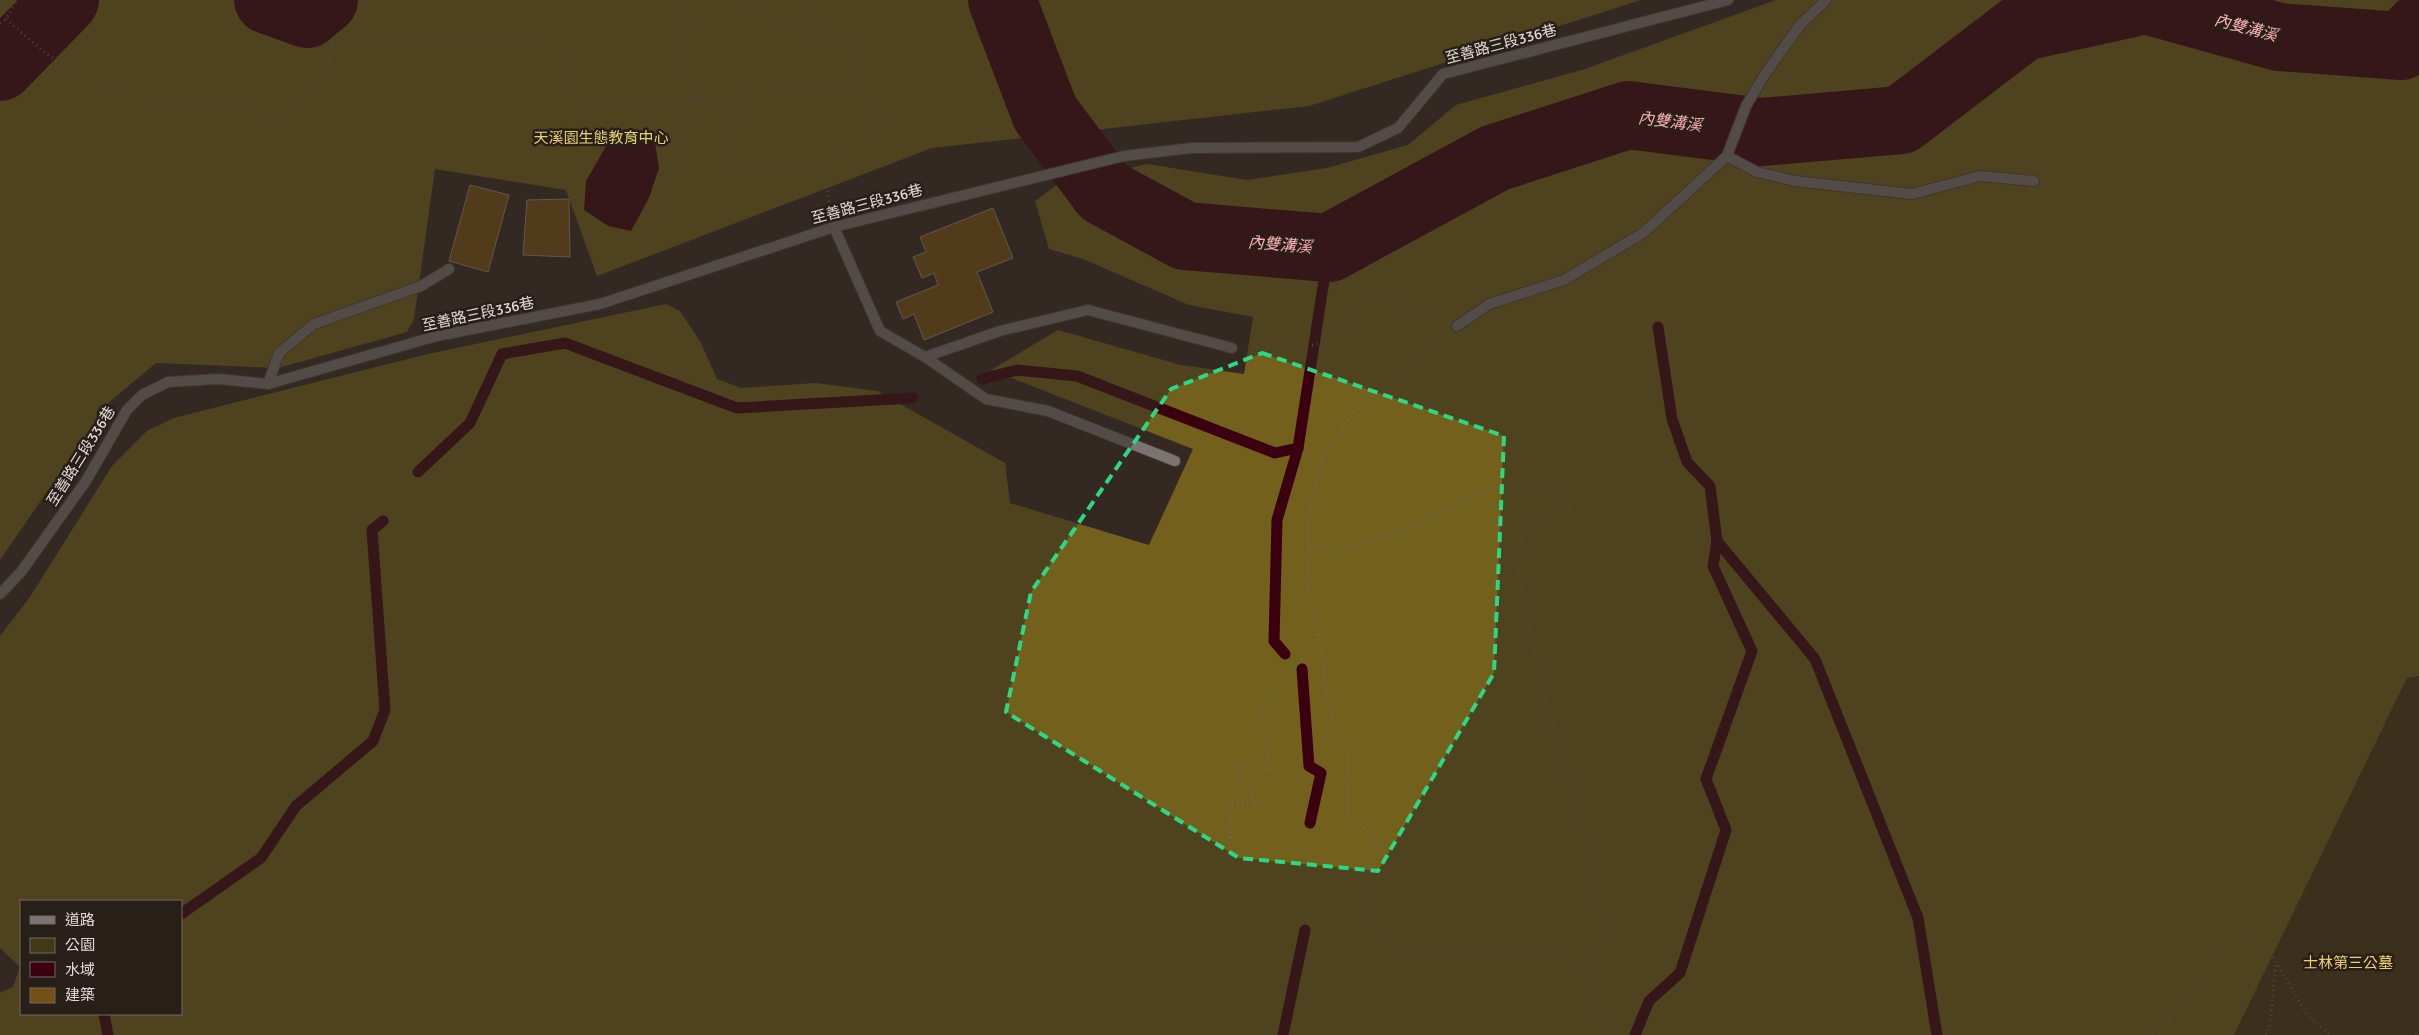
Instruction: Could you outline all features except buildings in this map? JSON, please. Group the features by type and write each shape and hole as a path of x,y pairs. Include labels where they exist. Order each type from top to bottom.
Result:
{"street":[{"name":"至善路三段336巷","path":"0,594 21,572 75,496 127,410 142,395 168,382 218,378 268,384 438,336 600,304 834,228 891,212 1056,174 1124,156 1191,148 1358,147 1398,128 1444,74 1728,0"},
{"path":"1457,326 1489,304 1564,280 1642,233 1728,156 1746,106 1800,25 1826,0"},
{"path":"1728,156 1757,172 1796,181 1912,194 1980,176 2034,181"},
{"path":"834,228 880,331 925,358 986,399 1048,411 1174,460"},
{"path":"268,384 279,353 314,324 421,286 449,270"},
{"path":"925,358 1000,330 1088,310 1232,348"}],"path":[{"path":"0,22 6,19 16,0"},
{"path":"648,249 681,141 695,87 684,76 680,66 686,48 688,0"},
{"path":"748,0 792,31 850,33 850,82"},
{"path":"813,0 812,16 823,23 824,31"},
{"path":"6,19 44,52 79,76 123,94 196,103 230,100 274,120 289,116 323,80 334,42 516,42 567,51 573,94 596,108 616,100 635,105 691,98 743,97 786,93 799,84 824,87 850,82 869,93 889,120 824,170 762,173 726,171 743,97"},
{"path":"824,170 834,228"},
{"path":"1232,348 1313,345 1344,332 1362,307 1382,294 1457,326 1355,410 1322,457 1309,516 1308,586 1319,634 1330,708 1348,753 1348,813 1376,840 1363,884 1364,918 1386,945 1419,951 1550,948 1583,970 1598,1002 1606,1035"},
{"path":"1308,544 1336,550 1393,536 1487,488 1557,489 1572,509 1528,522 1516,560 1538,672 1585,841 1606,936 1583,970"},
{"path":"1230,843 1232,803 1254,804 1249,786 1238,782 1242,766 1268,771 1267,740 1258,717 1319,634"},
{"path":"2159,1035 2223,946 2253,938 2265,943 2307,1015 2330,1035"},
{"path":"2266,1035 2270,1026 2276,962"},
{"path":"2416,1035 2419,1032"}],"highlighted area":[{"path":"1262,353 1504,436 1494,673 1378,871 1239,858 1006,712 1031,592 1171,389"}],"green space":[{"name":"天溪園生態教育中心","path":"0,0 1641,0 1309,106 932,148 597,276 566,190 435,169 414,319 407,332 278,368 156,363 108,403 0,560"},
{"path":"1776,0 2419,0 2419,676 2407,678 2234,1035 0,1035 0,993 13,987 20,967 0,948 0,636 30,597 112,466 147,431 174,418 428,354 666,304 680,311 701,343 717,379 741,388 816,383 877,391 1005,463 1010,503 1149,545 1193,449 991,370 1058,330 1181,365 1244,374 1253,317 1189,305 1083,259 1049,249 1035,201 1057,185 1147,164 1247,180 1327,168 1408,145 1456,105 1582,70"},
{"name":"士林第三公墓","path":"2419,676 2419,1035 2234,1035 2407,678"}],"water":[{"path":"281,0 349,0 320,27 280,3"},
{"path":"630,129 654,136 659,168 649,198 631,231 608,226 584,210 586,181 609,141"}],"waterway":[{"name":"內雙溝溪","path":"0,67 65,0"},
{"name":"內雙溝溪","path":"268,0 307,14 324,0"},
{"name":"內雙溝溪","path":"1002,0 1045,113 1104,192 1185,236 1329,248 1495,158 1628,115 1761,132 1901,120 2023,27 2146,0 2279,37 2401,46 2419,28"},
{"path":"1754,148 1761,132"},
{"path":"982,379 1017,370 1077,376 1275,453 1298,448 1329,248"},
{"path":"1658,327 1672,419 1687,462 1710,486 1717,541 1815,659 1918,918 1937,1035"},
{"path":"418,472 470,423 502,354 565,343 737,408 913,398"},
{"path":"1285,654 1274,641 1277,520 1298,448"},
{"path":"182,913 261,858 296,806 373,741 385,710 372,530 383,521"},
{"path":"1635,1035 1649,1001 1680,973 1726,830 1706,779 1752,651 1713,566 1717,541"},
{"path":"1302,669 1309,766 1321,773 1310,823"},
{"path":"1283,1035 1305,930"},
{"path":"104,1015 108,1035"}]}
